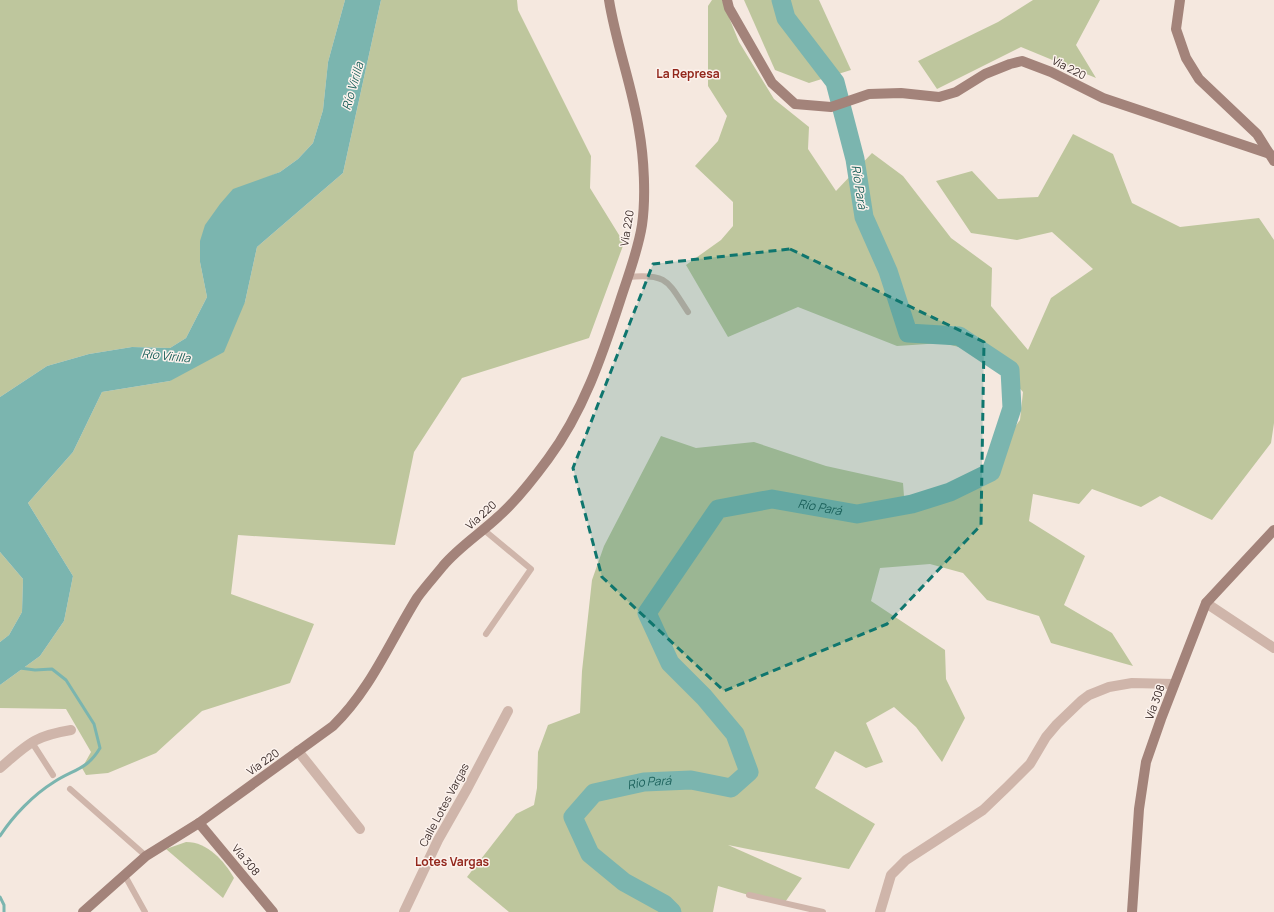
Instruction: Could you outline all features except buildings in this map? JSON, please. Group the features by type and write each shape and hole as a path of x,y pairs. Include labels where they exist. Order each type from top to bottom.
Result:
{"main road":[{"name":"Vía 220","path":"83,912 146,856 199,823 333,726 351,709 367,686 418,597 452,556 502,514 547,460 570,427 587,391 608,339 628,277 642,224 643,190 639,131 627,72 611,17 608,0"},
{"name":"Vía 220","path":"727,0 729,8 772,83 795,104 830,107 869,94 901,93 939,97 956,92 986,74 1010,64 1022,61 1051,72 1103,98 1272,158"},
{"name":"Vía 220","path":"1180,0 1176,29 1186,58 1199,79 1258,134 1272,158"},
{"name":"Vía 308","path":"1132,912 1139,809 1146,762 1174,684 1206,603 1274,530"},
{"name":"Vía 308","path":"199,823 273,912"}],"street":[{"path":"1206,603 1274,648"},
{"path":"880,912 891,874 906,860 982,810 1030,764 1046,737 1081,701 1089,695 1109,687 1132,683 1174,684"},
{"name":"Calle Lotes Vargas","path":"404,912 438,840 467,789 508,710"},
{"path":"0,768 31,741 48,734 71,730"},
{"path":"298,752 360,829"}],"lane":[{"path":"628,277 652,276 660,278 668,283 688,312"},
{"path":"484,530 531,569 486,634"},
{"path":"31,741 53,775"},
{"path":"70,789 146,856"},
{"path":"124,874 146,912"},
{"path":"749,896 824,912"}],"highlighted area":[{"path":"790,249 984,342 981,525 887,624 724,691 602,577 573,468 653,264"}],"green space":[{"path":"0,0 345,0 328,62 323,110 313,143 298,159 280,172 259,181 200,262 207,297 186,338 170,348 132,347 89,354 47,366 0,397"},
{"path":"381,0 517,0 518,10 591,156 590,188 624,243 589,338 462,378 414,452 395,545 238,535 231,594 314,624 290,683 202,711 156,753 108,773 86,775 82,768 91,752 66,709 0,708 0,685 40,656 64,621 73,576 28,503 73,452 102,392 170,381 245,302 257,247 343,173"},
{"path":"712,0 722,0 739,42 774,99 809,127 808,149 836,191 872,153 903,176 951,238 992,268 991,306 1028,350 1051,298 1093,269 1052,232 1017,240 971,233 936,181 972,171 998,199 1038,197 1073,134 1113,154 1132,203 1180,227 1259,218 1274,240 1274,423 1271,443 1212,520 1160,496 1141,507 1092,489 1079,504 1033,494 1029,521 1085,556 1064,605 1112,633 1133,666 1051,643 1039,616 987,600 963,573 930,564 880,568 871,601 945,650 946,679 965,718 942,762 916,727 894,707 866,723 883,762 866,768 835,751 815,788 875,824 849,869 728,845 802,878 783,905 718,886 713,912 509,912 467,877 516,814 534,805 537,788 538,752 548,725 580,713 582,671 592,580 604,546 661,436 696,448 754,442 826,466 903,483 905,510 983,471 1020,420 1023,392 1004,371 959,347 942,343 897,346 798,307 728,337 686,265 721,240 733,226 733,202 695,166 718,141 727,116 708,86 708,6"},
{"path":"744,0 819,0 851,70 809,83 775,70"},
{"path":"1033,0 1100,0 1076,45 1096,78 1021,47 937,89 918,61 998,22"},
{"path":"0,552 23,579 22,612 9,635 0,642"},
{"path":"186,842 201,845 208,849 220,859 234,878 223,898 166,849"}],"water":[{"name":"Río Virilla","path":"345,0 381,0 343,173 257,247 245,302 224,352 170,381 102,392 73,452 28,503 73,576 64,621 40,656 0,685 0,642 9,635 22,612 23,579 0,552 0,397 47,366 89,354 132,347 170,348 186,338 207,297 200,262 200,241 205,225 233,189 280,172 298,159 313,143 323,110 328,62"}],"waterway":[{"name":"Río Pará","path":"672,912 664,904 624,882 590,854 573,817 594,793 644,782 691,780 731,788 749,772 735,734 704,697 670,663 647,613 718,509 772,499 857,514 912,504 950,492 991,472 1012,408 1010,370 959,336 908,333 888,271 864,217 855,159 835,82 786,18 781,0"},
{"path":"0,836 17,814 31,800 46,787 85,765 100,748 94,724 66,680 52,669 35,670 20,668"},
{"path":"0,897 4,905 4,912"}],"district":[{"name":"La Represa","path":"688,74"},
{"name":"Lotes Vargas","path":"452,862"}]}
